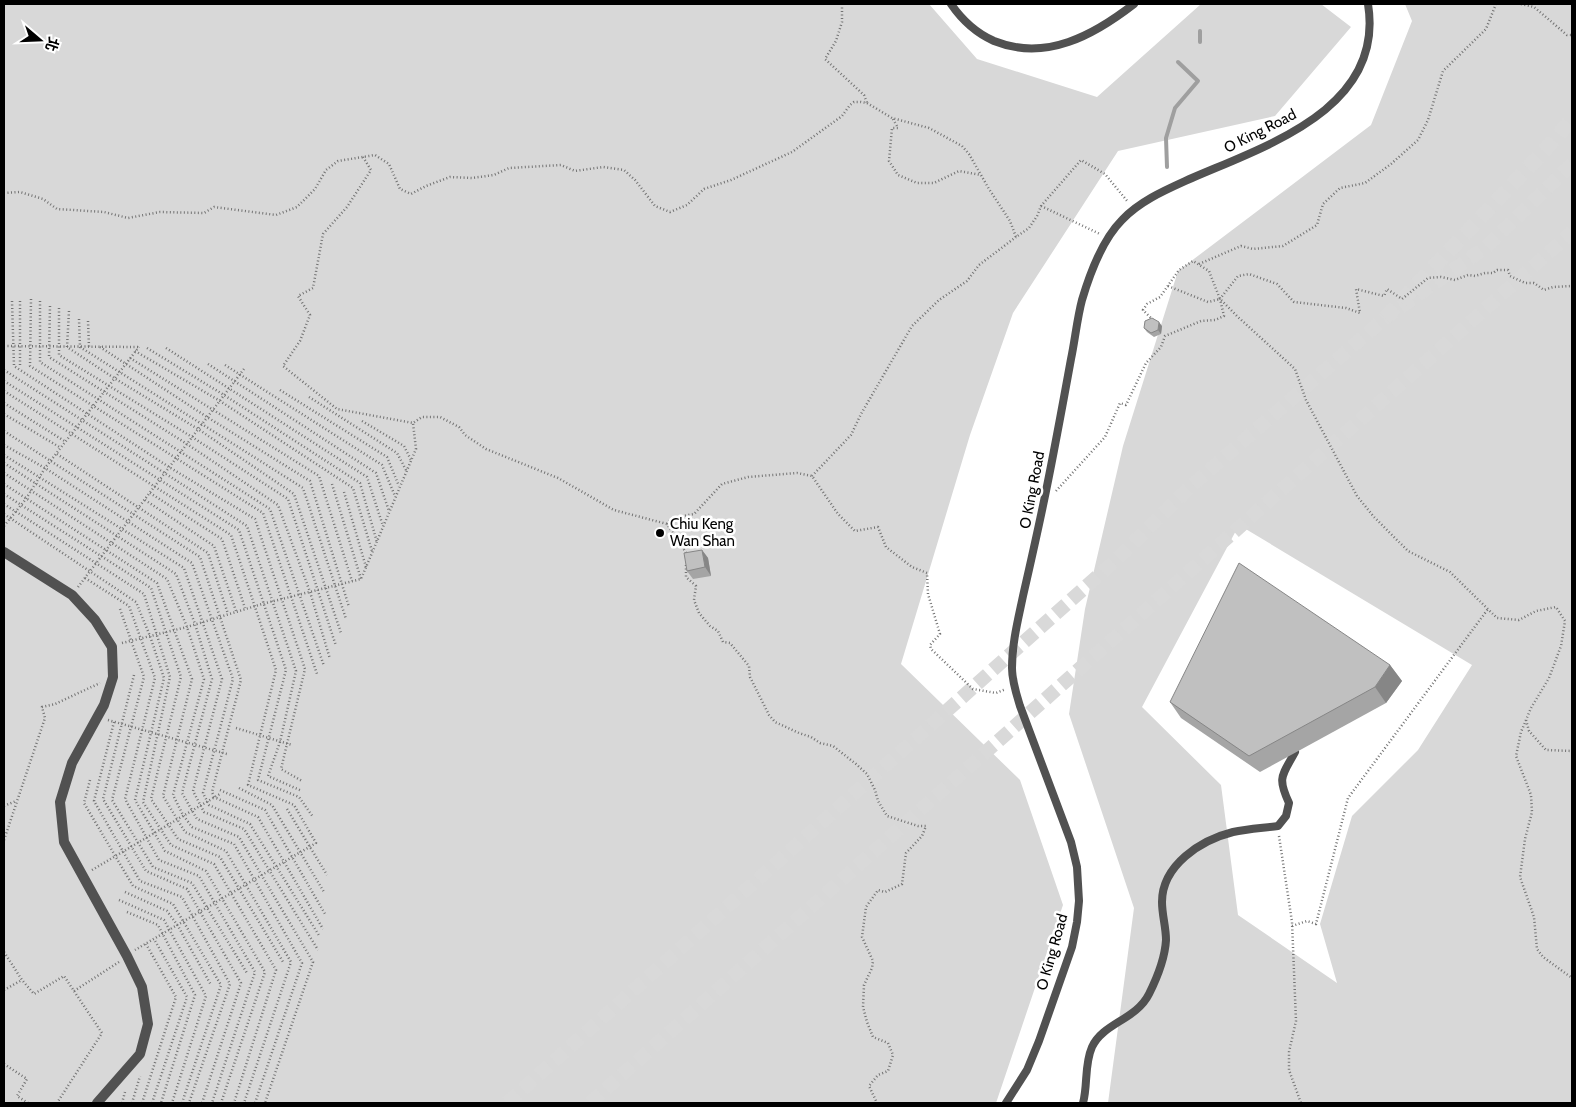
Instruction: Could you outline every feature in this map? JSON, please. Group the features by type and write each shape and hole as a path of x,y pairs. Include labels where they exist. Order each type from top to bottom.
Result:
{"street":[{"path":"4,552 72,595 95,620 112,647 113,677 104,705 72,762 60,802 64,842 142,987 148,1024 140,1054 97,1103"}],"lane":[{"path":"951,4 961,17 983,35 1012,47 1035,49 1060,45 1086,36 1107,24 1134,4"},
{"name":"O King Road","path":"1006,1103 1027,1070 1045,1024 1072,947 1079,901 1077,867 1071,842 1014,687 1012,668 1014,640 1046,489 1082,300 1094,266 1109,238 1121,221 1134,209 1175,186 1255,150 1298,128 1336,102 1355,78 1368,48 1371,26 1368,4"},
{"path":"1084,1103 1088,1060 1093,1045 1103,1033 1138,1009 1151,991 1165,950 1166,939 1162,897 1172,870 1191,852 1224,835 1278,826 1286,816 1289,803 1282,786 1283,772 1295,752"}],"path":[{"path":"842,4 842,22 836,41 825,59 864,95 868,104"},
{"path":"1199,264 1241,246 1253,249 1283,246 1317,225 1323,204 1340,188 1366,183 1391,164 1418,140 1428,120 1443,71 1486,30 1496,4"},
{"path":"1521,4 1534,7 1567,35 1572,35"},
{"path":"4,192 20,192 43,199 57,208 104,212 128,218 160,212 204,213 214,206 276,215 297,207 315,189 326,170 338,161 375,155 389,164 400,189 411,194 450,177 472,178 494,175 509,168 561,165 575,171 603,167 624,170 635,180 654,206 670,212 687,206 704,189 731,180 792,152 842,116 854,102 868,104 892,118 929,128 962,146 969,154 1010,221 1016,237"},
{"path":"892,118 898,128 892,128 889,161 898,175 917,184 934,183 958,170 981,174"},
{"path":"363,157 371,170 347,207 323,234 313,288 298,296 310,315 300,341 283,366 337,409 413,423 422,417 440,417 458,427 465,435 486,449 558,478 614,510 667,524 687,554 686,577 696,586 694,600 699,613 710,626 718,631 723,642 730,644 749,666 750,677 769,715 775,722 811,737 820,743 833,746 856,764 867,774 878,801 887,816 918,826 926,826 922,836 906,852 902,884 885,892 878,890 866,907 862,937 873,961 872,968 864,985 863,1007 867,1022 874,1036 888,1043 893,1055 888,1071 878,1075 869,1086 878,1103"},
{"path":"812,476 851,435 861,414 912,326 940,300 967,280 979,265 1029,228 1037,216 1040,206 1081,160 1105,174 1134,209"},
{"path":"1040,206 1109,238"},
{"path":"1046,489 1058,491 1105,437 1120,403 1126,405 1146,363 1161,347 1165,336 1201,321 1215,320 1224,316 1220,299 1209,272 1192,261 1179,270 1160,297 1147,304 1143,310 1155,322"},
{"path":"1168,286 1208,302 1220,299 1238,276 1249,274 1277,284 1294,302 1346,308 1360,313 1356,289 1384,296 1387,289 1402,299 1428,278 1441,277 1455,280 1468,275 1476,276 1485,272 1493,273 1497,270 1508,270 1510,276 1526,283 1534,284 1544,290 1552,287 1572,286"},
{"path":"31,299 30,366 263,513 317,674"},
{"path":"1220,299 1238,318 1295,369 1306,400 1357,496 1374,517 1408,551 1450,572 1497,618 1519,620 1536,611 1556,608 1565,621 1560,646 1549,678 1530,708 1520,732 1516,756 1531,795 1532,812 1525,839 1520,877 1534,917 1537,949 1543,957 1572,978"},
{"path":"20,300 20,365"},
{"path":"12,301 14,366 169,467 255,519 305,669 281,770 302,781"},
{"path":"40,301 40,362 270,509 324,666"},
{"path":"50,306 49,357 278,504 310,592 330,659"},
{"path":"59,308 59,354 288,499 336,646"},
{"path":"67,346 69,311"},
{"path":"80,319 80,347"},
{"path":"88,321 89,347"},
{"path":"4,346 139,347 45,468 26,499 4,525"},
{"path":"67,346 114,378 198,429 294,494 341,633"},
{"path":"80,347 303,488 346,619"},
{"path":"100,347 310,481 349,606"},
{"path":"147,348 224,395 360,483 377,543"},
{"path":"166,348 367,477 384,527"},
{"path":"135,351 220,401 353,488 373,552"},
{"path":"130,358 320,476 352,581"},
{"path":"208,364 376,473 389,513"},
{"path":"225,365 382,466 395,497"},
{"path":"72,595 244,369"},
{"path":"4,370 247,526 296,671 280,742 268,776 302,791"},
{"path":"4,381 239,530 286,670 270,739 258,780 299,798 313,817"},
{"path":"280,390 387,457 399,486"},
{"path":"4,391 231,535 276,670 248,785 294,805 316,843 223,900 137,949"},
{"path":"309,397 397,453 406,470"},
{"path":"4,403 66,442"},
{"path":"4,414 61,448"},
{"path":"362,421 404,446 411,460"},
{"path":"361,579 416,449 413,423"},
{"path":"4,431 200,557 241,680 212,792 214,797 258,817 323,929"},
{"path":"4,445 45,468 192,563 233,679 203,793 206,802 208,805 250,824 320,937"},
{"path":"57,454 208,554 228,614"},
{"path":"4,455 184,568 222,679 193,791 204,812 244,829 318,950"},
{"path":"4,463 176,574 195,624 212,679 182,793 197,819 239,837 313,962 265,1103"},
{"path":"4,473 167,579 187,627 204,679 173,794 192,827 234,844 302,962 255,1103"},
{"path":"667,524 672,518 694,514 722,484 748,477 796,473 812,476 838,514 855,531 878,527 886,548 912,567 927,573 928,594 940,634 930,646 931,649 973,689 996,693 1014,687"},
{"path":"4,484 156,583 192,679 163,796 185,832 226,851 291,962 244,1103"},
{"path":"332,484 361,579"},
{"path":"344,492 366,568"},
{"path":"150,493 222,539 245,609"},
{"path":"4,494 151,588 181,677 151,799 178,839 220,857 238,890 283,962"},
{"path":"145,500 214,546 236,611"},
{"path":"4,504 144,594 170,677 143,802 171,845 214,864 276,970 234,1103"},
{"path":"4,514 136,602 150,636 164,678 135,800 165,851 206,871 265,972 221,1103"},
{"path":"85,578 128,606 155,678 125,799 159,860 199,876 255,972 212,1103"},
{"path":"112,647 132,640 187,627 264,603 361,579"},
{"path":"120,609 144,677 112,800 153,867 192,883 247,973"},
{"path":"1292,926 1307,921 1316,924 1348,798 1488,609"},
{"path":"134,675 103,799 146,872 187,888 241,983 202,1103"},
{"path":"4,840 45,718 42,707 55,704 113,677"},
{"path":"1526,719 1529,731 1546,750 1572,751"},
{"path":"108,720 226,754"},
{"path":"114,722 94,801 140,881 182,897 230,984 189,1103"},
{"path":"236,728 292,745"},
{"path":"90,780 84,803 133,886 173,904 221,985 182,1103"},
{"path":"238,788 272,805 324,892"},
{"path":"92,870 200,806 220,792 265,810 326,914"},
{"path":"4,806 17,800"},
{"path":"287,809 327,875"},
{"path":"1278,826 1292,922 1296,1021 1289,1052 1289,1070 1301,1103"},
{"path":"125,892 166,911 178,926 211,985"},
{"path":"118,900 164,920 206,996 172,1103"},
{"path":"126,912 158,925 195,995 161,1103"},
{"path":"152,1103 187,997 154,939"},
{"path":"4,952 22,980 34,994 64,976 102,1032 57,1103"},
{"path":"74,991 119,961"},
{"path":"4,990 22,980"},
{"path":"4,1064 26,1079 17,1096 28,1103"},
{"path":"132,1103 140,1076"},
{"path":"122,1103 125,1092"}],"shaded area":[{"path":"4,4 929,4 977,59 1097,97 1201,4 1321,4 1351,27 1275,116 1118,151 1013,313 970,435 901,664 1020,780 1063,905 996,1103 4,1103"},
{"path":"1405,4 1572,4 1572,1103 1108,1103 1134,908 1069,714 1085,609 1123,446 1178,271 1371,125 1412,21","holes":["1239,525 1472,665 1418,750 1352,816 1320,924 1337,983 1238,915 1221,785 1142,707"]}],"building":[{"path":"1152,318 1159,322 1158,330 1151,333 1144,328 1145,321"},
{"path":"702,550 705,567 687,571 684,553"},
{"path":"1239,563 1390,665 1375,687 1249,756 1170,702"}],"waterway":[{"path":"1200,31 1200,42"},
{"path":"1167,167 1166,138 1175,108 1198,81 1178,62"}],"tunnel":[{"path":"1385,318 1545,150 1572,119"},
{"path":"507,1103 1117,559 1190,487 1385,318 1486,247 1572,164"},
{"path":"590,1103 1572,232"}],"place":[{"name":"Chiu Keng Wan Shan","path":"660,533"}]}
